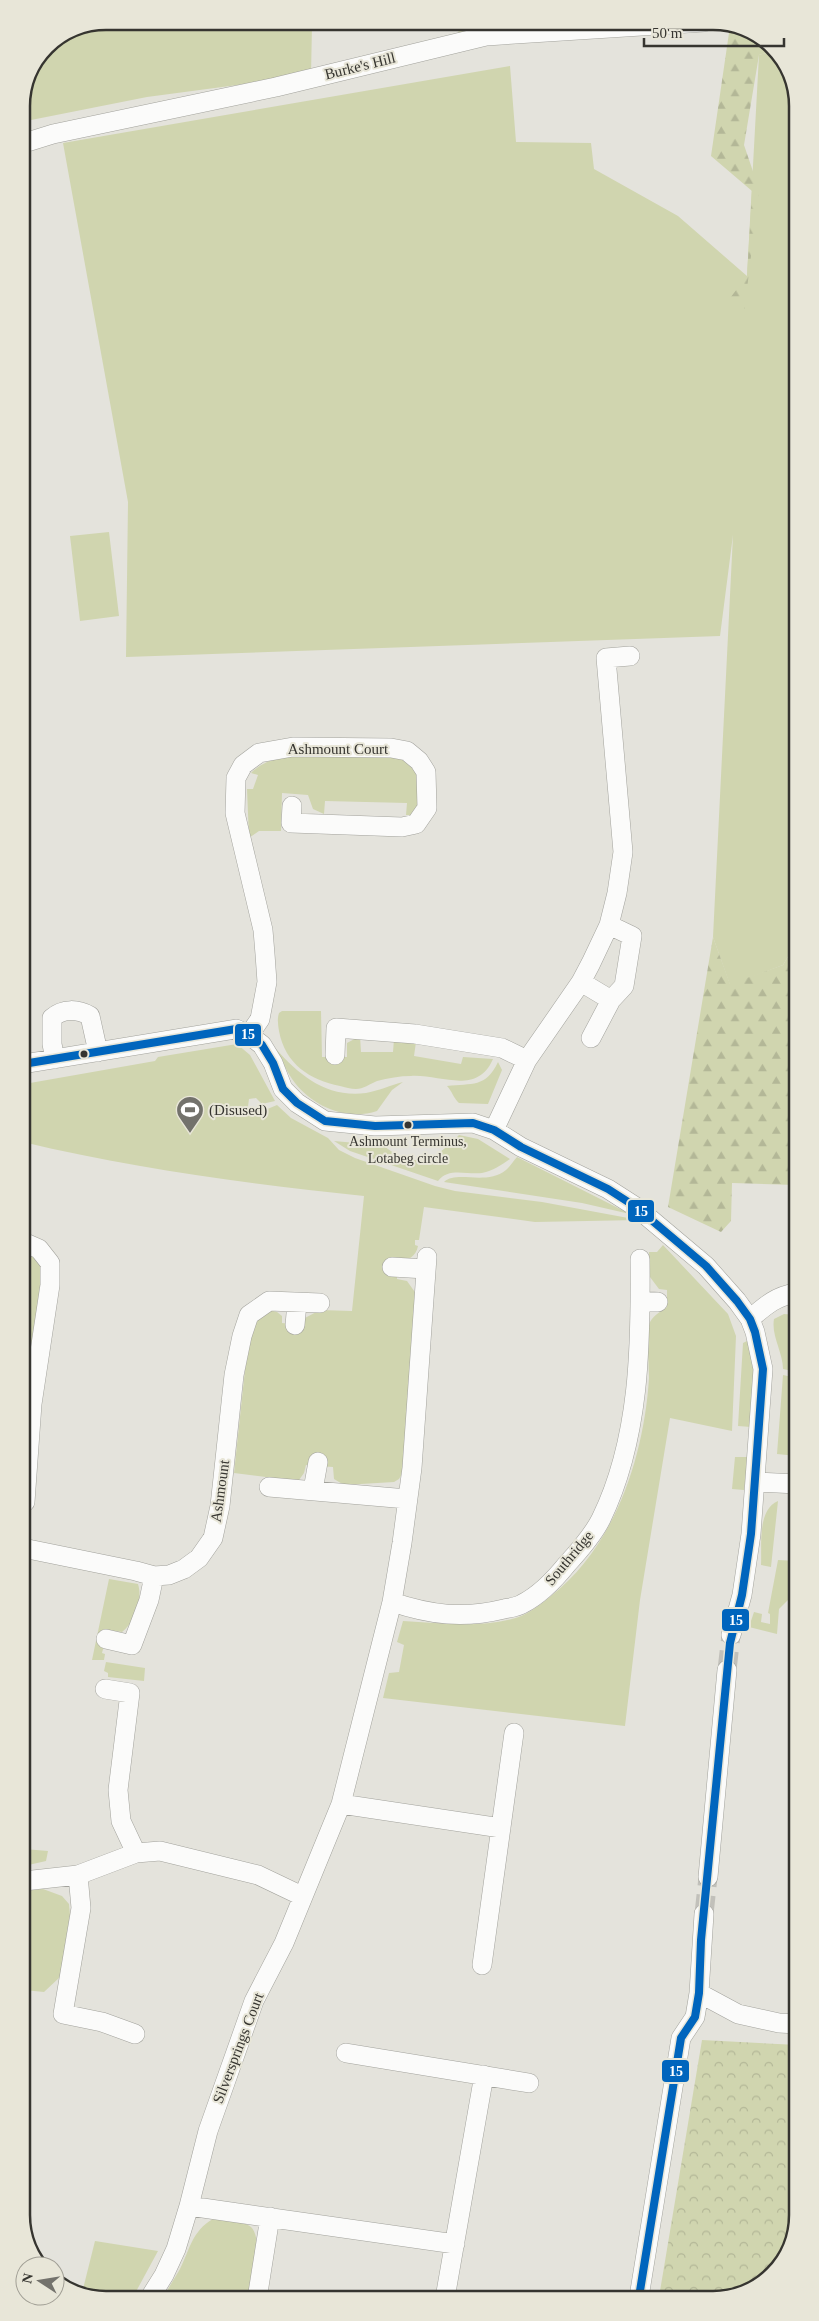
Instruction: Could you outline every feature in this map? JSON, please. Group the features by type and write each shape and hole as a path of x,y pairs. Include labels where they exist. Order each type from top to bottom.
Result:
{"street":[{"name":"Burke's Hill","path":"30,141 53,134 276,87 486,36 579,30"},
{"path":"494,1130 527,1060 581,982 609,925 623,852 606,658 630,656"},
{"name":"Ashmount Court","path":"249,1035 260,1019 266,982 263,930 235,812 236,778 243,765 259,753 293,747 391,748 407,750 419,761 426,772 427,808 416,824 402,827 291,823 292,806"},
{"path":"591,1038 611,1000 624,986 632,936 609,925"},
{"path":"581,982 611,1000"},
{"path":"55,1058 52,1044 52,1018 60,1012 81,1011 90,1016 98,1052"},
{"path":"334,1055 336,1028 415,1034 502,1048 527,1060"},
{"path":"30,1063 236,1029 249,1035 262,1045 273,1063 283,1089 297,1102 325,1121 375,1126 473,1123 494,1130 563,1169 608,1189 636,1207 706,1266 750,1318 763,1363 756,1482 742,1595 731,1635"},
{"path":"30,1245 39,1249 50,1263 50,1285 30,1421"},
{"name":"Southridge","path":"392,1602 414,1610 446,1615 495,1612 522,1604 552,1582 600,1520 619,1476 630,1429 649,1302 640,1259"},
{"path":"392,1268 426,1263 412,1468 392,1602"},
{"path":"750,1318 770,1301 789,1294"},
{"name":"Ashmount","path":"30,1549 154,1576 169,1575 184,1569 199,1558 213,1538 220,1506 234,1375 242,1336 249,1315 269,1300 320,1303"},
{"path":"295,1325 297,1303"},
{"path":"313,1490 318,1462"},
{"path":"756,1482 789,1484"},
{"path":"269,1487 408,1498"},
{"path":"106,1639 132,1645 148,1600 154,1576"},
{"name":"Silversprings Court","path":"154,2291 176,2249 208,2131 251,2010 284,1943 341,1804 392,1602"},
{"path":"708,1877 727,1670"},
{"path":"105,1689 130,1693 118,1790 121,1822 136,1853"},
{"path":"482,1965 514,1733"},
{"path":"341,1804 501,1828"},
{"path":"30,1880 78,1875 136,1853 160,1851 258,1875 302,1896"},
{"path":"78,1875 81,1908 63,2014 102,2022 135,2034"},
{"path":"640,2291 681,2038 695,2017 699,1993 704,1914"},
{"path":"699,1993 738,2014 789,2022"},
{"path":"346,2053 408,2071 484,2076 529,2083"},
{"path":"447,2291 484,2076"},
{"path":"189,2206 455,2244"},
{"path":"258,2291 270,2217"}],"green space":[{"path":"312,30 311,75 147,97 30,120 30,101 33,86 43,64 52,52 64,43 91,31"},
{"path":"459,30 508,30 458,39"},
{"path":"729,31 751,40 767,53 759,55 744,145 759,189 744,314 727,302 747,276 752,191 711,156"},
{"path":"767,53 776,64 786,86 789,106 789,955 783,965 730,985 713,937 733,535 720,636 126,657 128,502 63,143 510,66 516,142 591,143 594,169 678,216 747,276 759,55"},
{"path":"109,532 119,616 80,621 70,536"},
{"path":"325,754 402,757 418,771 419,805 412,815 406,815 407,803 325,801 324,814 313,809 308,795 282,793 281,831 259,831 249,838 247,789 253,789 258,775 251,773 267,762 277,759"},
{"path":"713,937 730,984 783,965 789,955 789,1185 732,1183 731,1221 721,1232 668,1207"},
{"path":"282,1011 321,1011 322,1057 347,1057 347,1043 360,1036 361,1052 393,1052 394,1039 416,1042 414,1056 461,1064 463,1057 493,1059 486,1070 478,1077 468,1080 457,1081 422,1076 403,1076 377,1081 359,1089 348,1088 319,1080 300,1069 293,1061 282,1043 279,1031 278,1018 279,1013"},
{"path":"237,1044 250,1055 275,1101 262,1104 256,1098 249,1099 247,1114 254,1115 259,1110 265,1110 277,1105 291,1118 328,1138 339,1150 355,1158 435,1186 455,1191 542,1202 639,1220 535,1222 424,1207 419,1240 415,1240 415,1245 418,1246 417,1250 411,1257 398,1262 397,1279 407,1281 417,1295 404,1470 399,1479 394,1482 344,1485 334,1479 333,1467 306,1465 304,1473 299,1480 293,1483 274,1478 234,1473 247,1351 256,1320 269,1310 277,1312 282,1316 282,1323 302,1325 303,1319 320,1310 352,1311 364,1196 193,1175 65,1152 30,1144 30,1083 155,1061 158,1057"},
{"path":"276,1049 295,1068 315,1083 339,1092 352,1094 366,1093 403,1082 392,1090 377,1111 366,1114 343,1113 321,1105 303,1092 295,1083"},
{"path":"498,1062 502,1070 488,1104 459,1103 457,1101 447,1086 477,1083 488,1076"},
{"path":"459,1135 478,1139 510,1159 486,1172 452,1173 447,1174 438,1181 350,1151 334,1141 356,1143 379,1141 404,1158 423,1160 441,1151"},
{"path":"517,1157 630,1214 582,1203 444,1182 456,1177 481,1178 498,1175 507,1169"},
{"path":"663,1245 728,1314 736,1336 732,1431 670,1418 640,1600 625,1726 383,1698 389,1673 399,1672 404,1645 397,1642 403,1621 472,1624 512,1619 533,1610 547,1599 573,1576 593,1552 609,1526 622,1498 633,1469 641,1438 649,1378 649,1326 656,1315 667,1307 667,1290 659,1289 650,1277 649,1252 657,1252"},
{"path":"30,1252 34,1253 43,1268 30,1354"},
{"path":"784,1314 789,1314 789,1370 783,1369 774,1332 774,1319"},
{"path":"747,1341 754,1362 751,1427 738,1426 743,1343"},
{"path":"783,1375 789,1376 789,1455 777,1454"},
{"path":"735,1457 748,1457 744,1490 732,1489"},
{"path":"778,1501 771,1567 761,1565 761,1538 767,1512"},
{"path":"778,1560 789,1561 789,1599 779,1609 777,1634 749,1627 754,1612 762,1614 761,1622 770,1624 770,1614 768,1613"},
{"path":"109,1579 138,1584 139,1604 127,1628 122,1632 108,1630 102,1653 105,1654 104,1660 92,1660"},
{"path":"106,1662 145,1668 144,1681 108,1677 108,1673 104,1671"},
{"path":"30,1850 48,1851 46,1861 30,1865"},
{"path":"43,1889 62,1896 69,1904 70,1915 60,1977 44,1992 30,1991 30,1890"},
{"path":"702,2040 789,2045 789,2215 788,2230 781,2249 767,2269 742,2285 713,2291 660,2291"},
{"path":"213,2219 233,2221 251,2227 255,2233 257,2251 251,2291 167,2291 180,2269 196,2235"},
{"path":"95,2241 158,2251 136,2291 101,2291 83,2287"}],"tunnel":[{"path":"727,1670 731,1635"},
{"path":"704,1914 708,1877"}],"transit line":[{"name":"15","path":"30,1063 236,1029 249,1035 262,1045 273,1063 283,1089 297,1103 325,1121 375,1126 473,1123 494,1130 521,1147 608,1189 636,1207 706,1266 750,1319 755,1332 763,1369 751,1534 742,1595 730,1643 701,1940 699,1993 695,2017 681,2038 640,2291"}],"place":[{"name":"Ashmount Terminus, Lotabeg circle","path":"408,1125"},
{"name":"(Disused)","path":"190,1134"}]}
